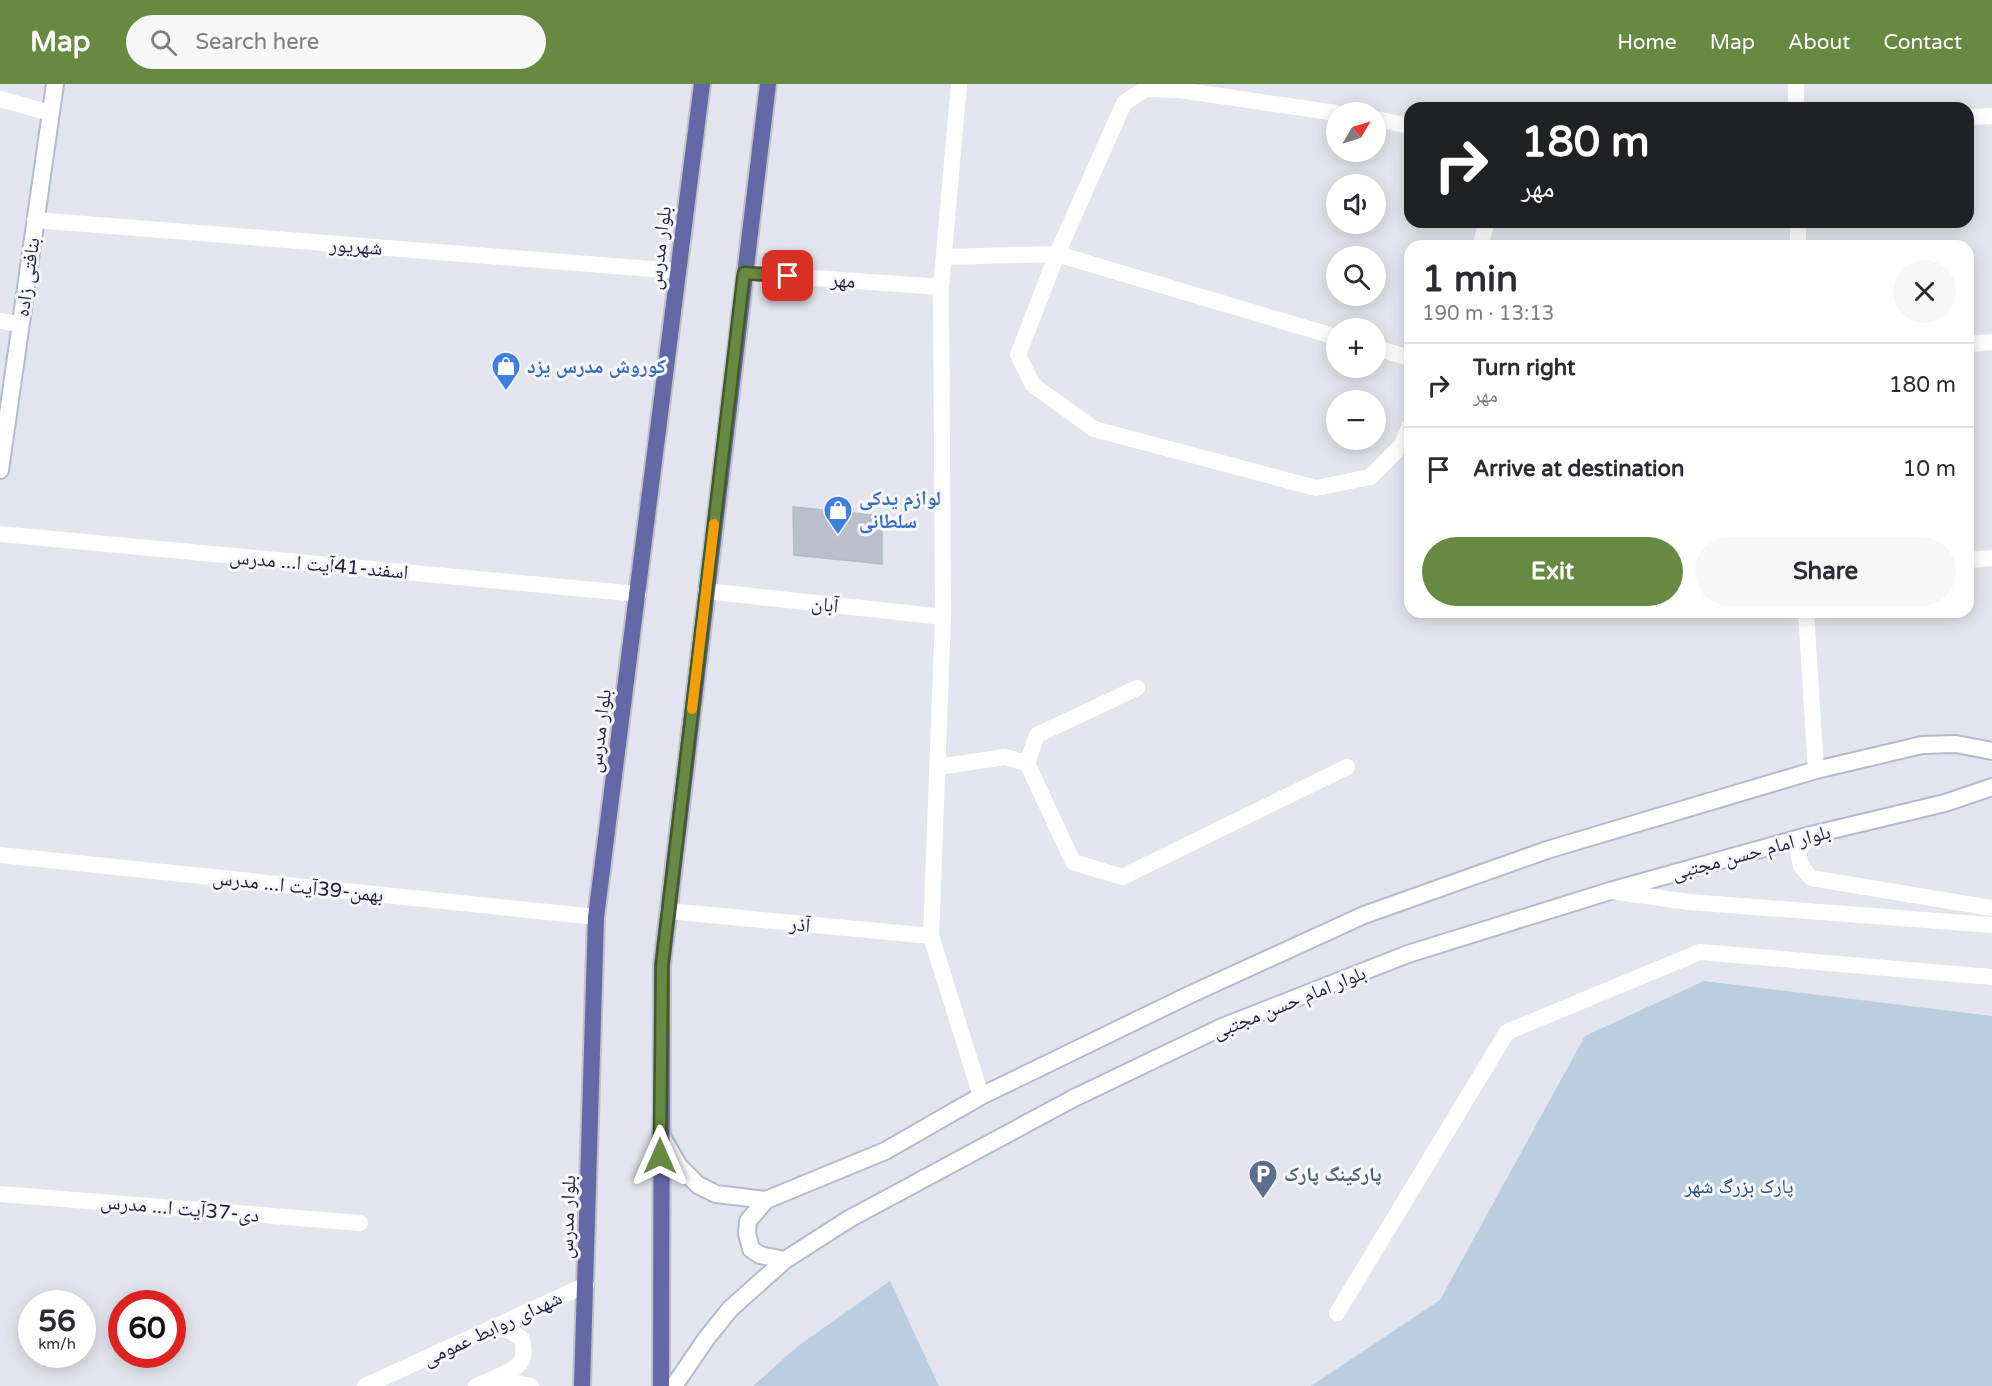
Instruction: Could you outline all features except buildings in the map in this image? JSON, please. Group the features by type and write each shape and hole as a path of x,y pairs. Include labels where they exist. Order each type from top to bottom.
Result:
{"main road":[{"name":"بلوار مدرس","path":"582,1386 596,917 702,84"},
{"path":"661,1386 662,965 768,84"}],"street":[{"name":"بنافتی زاده","path":"0,470 55,84"},
{"path":"960,84 942,287 944,617 931,936 981,1096"},
{"path":"1796,84 1796,102"},
{"path":"1326,112 1180,90 1145,89 1124,103 1057,254 1018,355 1033,385 1094,429 1316,488 1370,477 1402,445 1404,440"},
{"path":"0,99 51,113"},
{"path":"1974,117 1992,116"},
{"path":"1386,120 1404,125"},
{"name":"شهریور","path":"35,220 677,271"},
{"path":"944,256 1057,254 1326,334"},
{"name":"مهر","path":"744,273 942,287"},
{"path":"0,321 20,324"},
{"path":"1974,344 1992,342"},
{"path":"1386,351 1404,356"},
{"name":"اسفند-41آیت ا... مدرس","path":"0,534 638,594"},
{"path":"1974,560 1992,558"},
{"name":"آبان","path":"706,591 944,617"},
{"path":"1806,618 1816,770"},
{"path":"1137,688 1037,735 1027,763 1073,862 1122,877 1347,767"},
{"path":"785,1260 760,1255 751,1249 747,1233 748,1221 766,1200 885,1150 981,1096 1189,995 1364,915 1547,850 1816,770 1923,745 1956,744 1992,751"},
{"path":"938,767 1005,757 1027,763"},
{"name":"بلوار امام حسن مجتبی","path":"674,1386 730,1309 785,1260 849,1219 1074,1098 1222,1027 1408,954 1610,891 1810,835 1945,803 1992,787"},
{"path":"1810,835 1798,852 1801,867 1811,878 1992,908"},
{"name":"بهمن-39آیت ا... مدرس","path":"0,855 596,917"},
{"path":"1610,891 1689,902 1992,925"},
{"name":"آذر","path":"668,911 931,936"},
{"path":"1337,1313 1507,1032 1700,952 1992,977"},
{"path":"661,1135 678,1166 698,1185 716,1194 766,1200"},
{"name":"دی-37آیت ا... مدرس","path":"0,1194 360,1223"},
{"name":"شهدای روابط عمومی","path":"365,1386 586,1285"},
{"path":"476,1386 520,1364 525,1353 522,1339 510,1331 493,1327"},
{"path":"495,1378 531,1386"}],"green space":[{"name":"پارک بزرگ شهر","path":"1704,981 1992,1016 1992,1386 1311,1386 1440,1300 1585,1036"},
{"path":"890,1281 939,1386 753,1386 798,1346"}],"slow traffic":[{"path":"692,709 714,524"}],"place":[{"name":"کوروش مدرس یزد","path":"506,392"},
{"name":"لوازم یدکی سلطانی","path":"838,536"},
{"name":"پارکینگ پارک","path":"1263,1200"}],"route":[{"path":"660,1156 662,965 744,273 788,276"}]}
